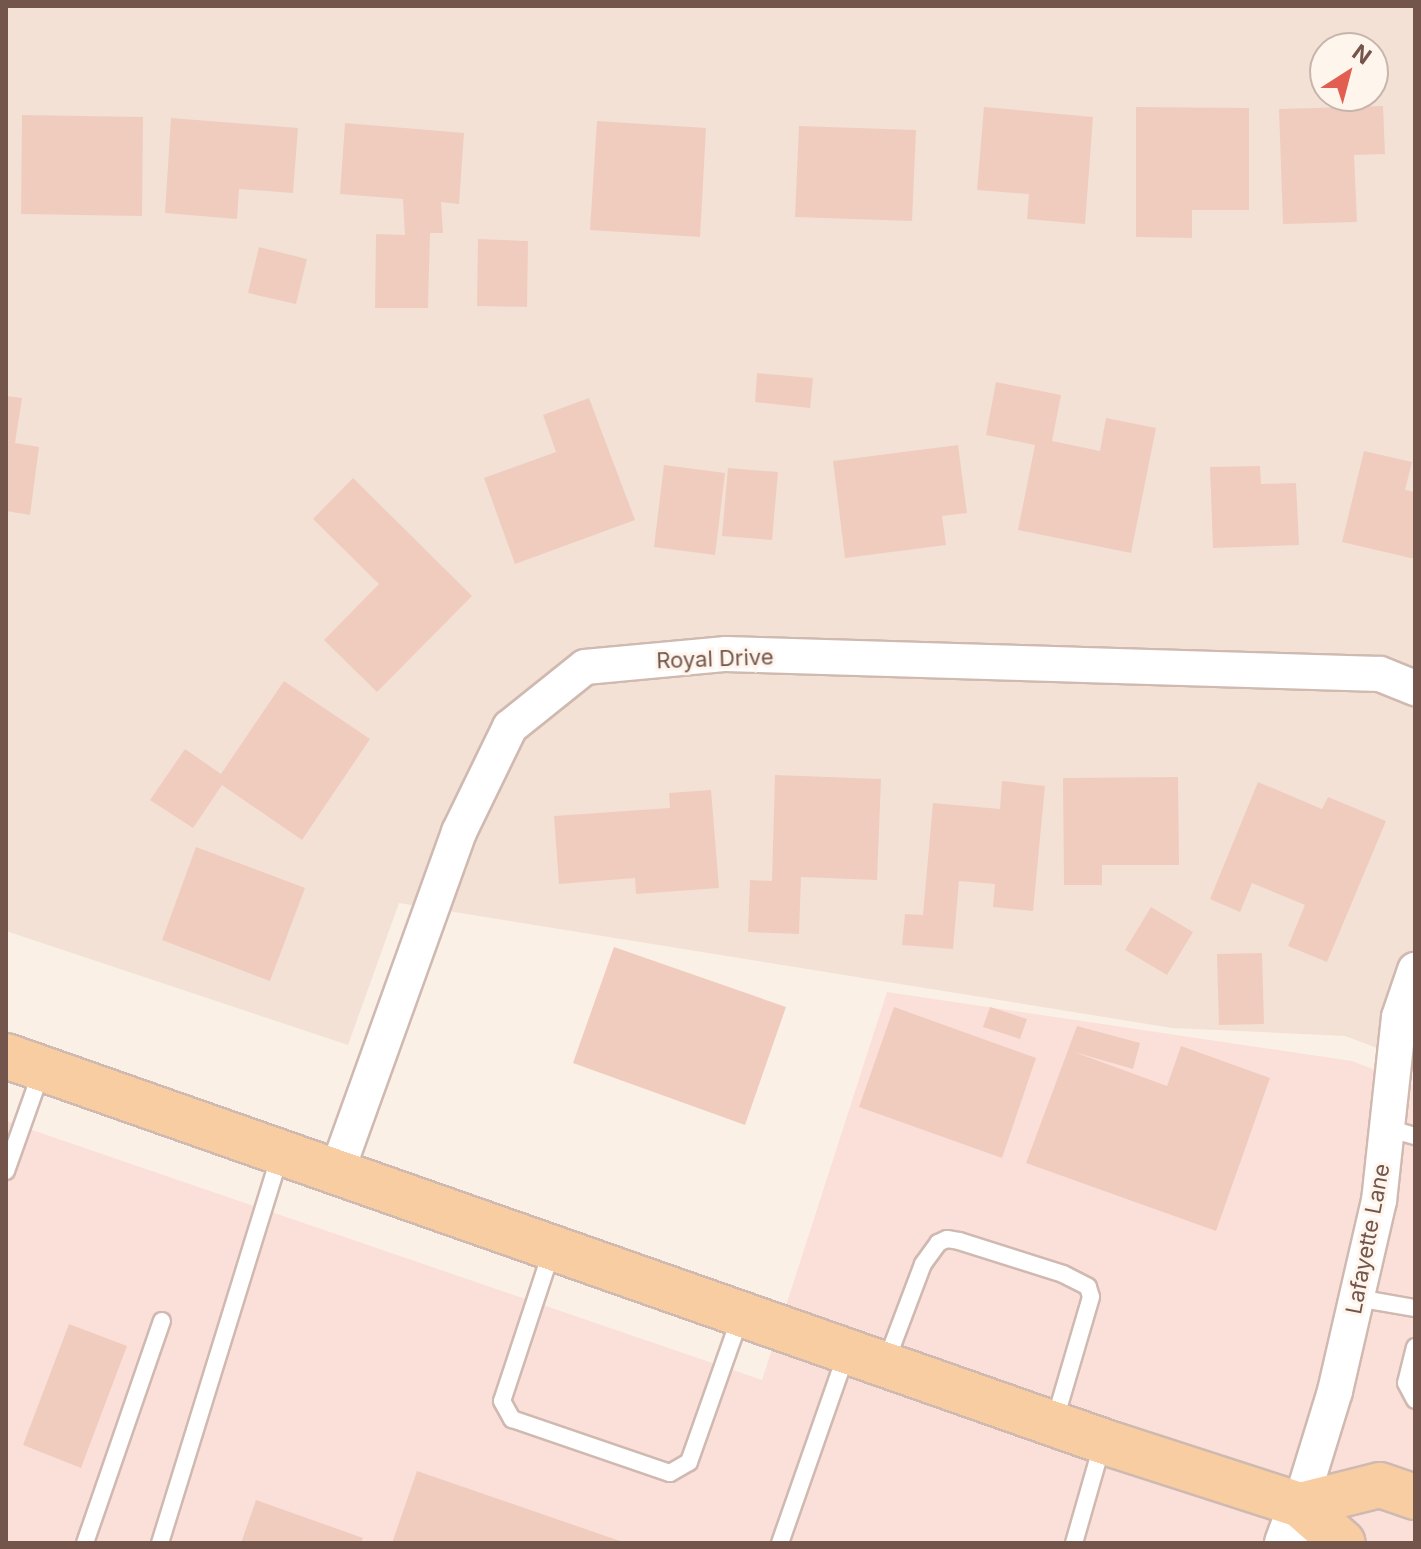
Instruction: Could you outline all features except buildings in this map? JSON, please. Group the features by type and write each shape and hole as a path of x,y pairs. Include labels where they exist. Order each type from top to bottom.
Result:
{"main road":[{"path":"24,1062 1103,1441 1343,1543"},
{"path":"1293,1524 1380,1485 1415,1497"}],"street":[{"name":"Royal Drive","path":"337,1171 459,832 510,727 585,667 726,654 1380,674 1415,688"},
{"name":"Lafayette Lane","path":"1293,1524 1335,1391 1379,1201 1401,1132 1399,1017 1415,970"}],"lane":[{"path":"6,1171 24,1062"},
{"path":"160,1543 281,1151"},
{"path":"780,1543 866,1357 923,1264 938,1243 947,1239 1063,1274 1088,1287 1091,1297 1054,1424"},
{"path":"553,1248 502,1401 512,1419 670,1473 689,1462 742,1313"},
{"path":"1357,1298 1415,1308"},
{"path":"85,1543 162,1321"},
{"path":"1415,1347 1406,1383 1415,1400"},
{"path":"1074,1543 1103,1441"}],"shaded area":[{"path":"6,6 1415,6 1415,1062 1345,1036 1172,1028 399,903 348,1045 6,931"},
{"path":"887,992 1352,1061 1415,1085 1415,1543 6,1543 6,1121 762,1380"}]}
